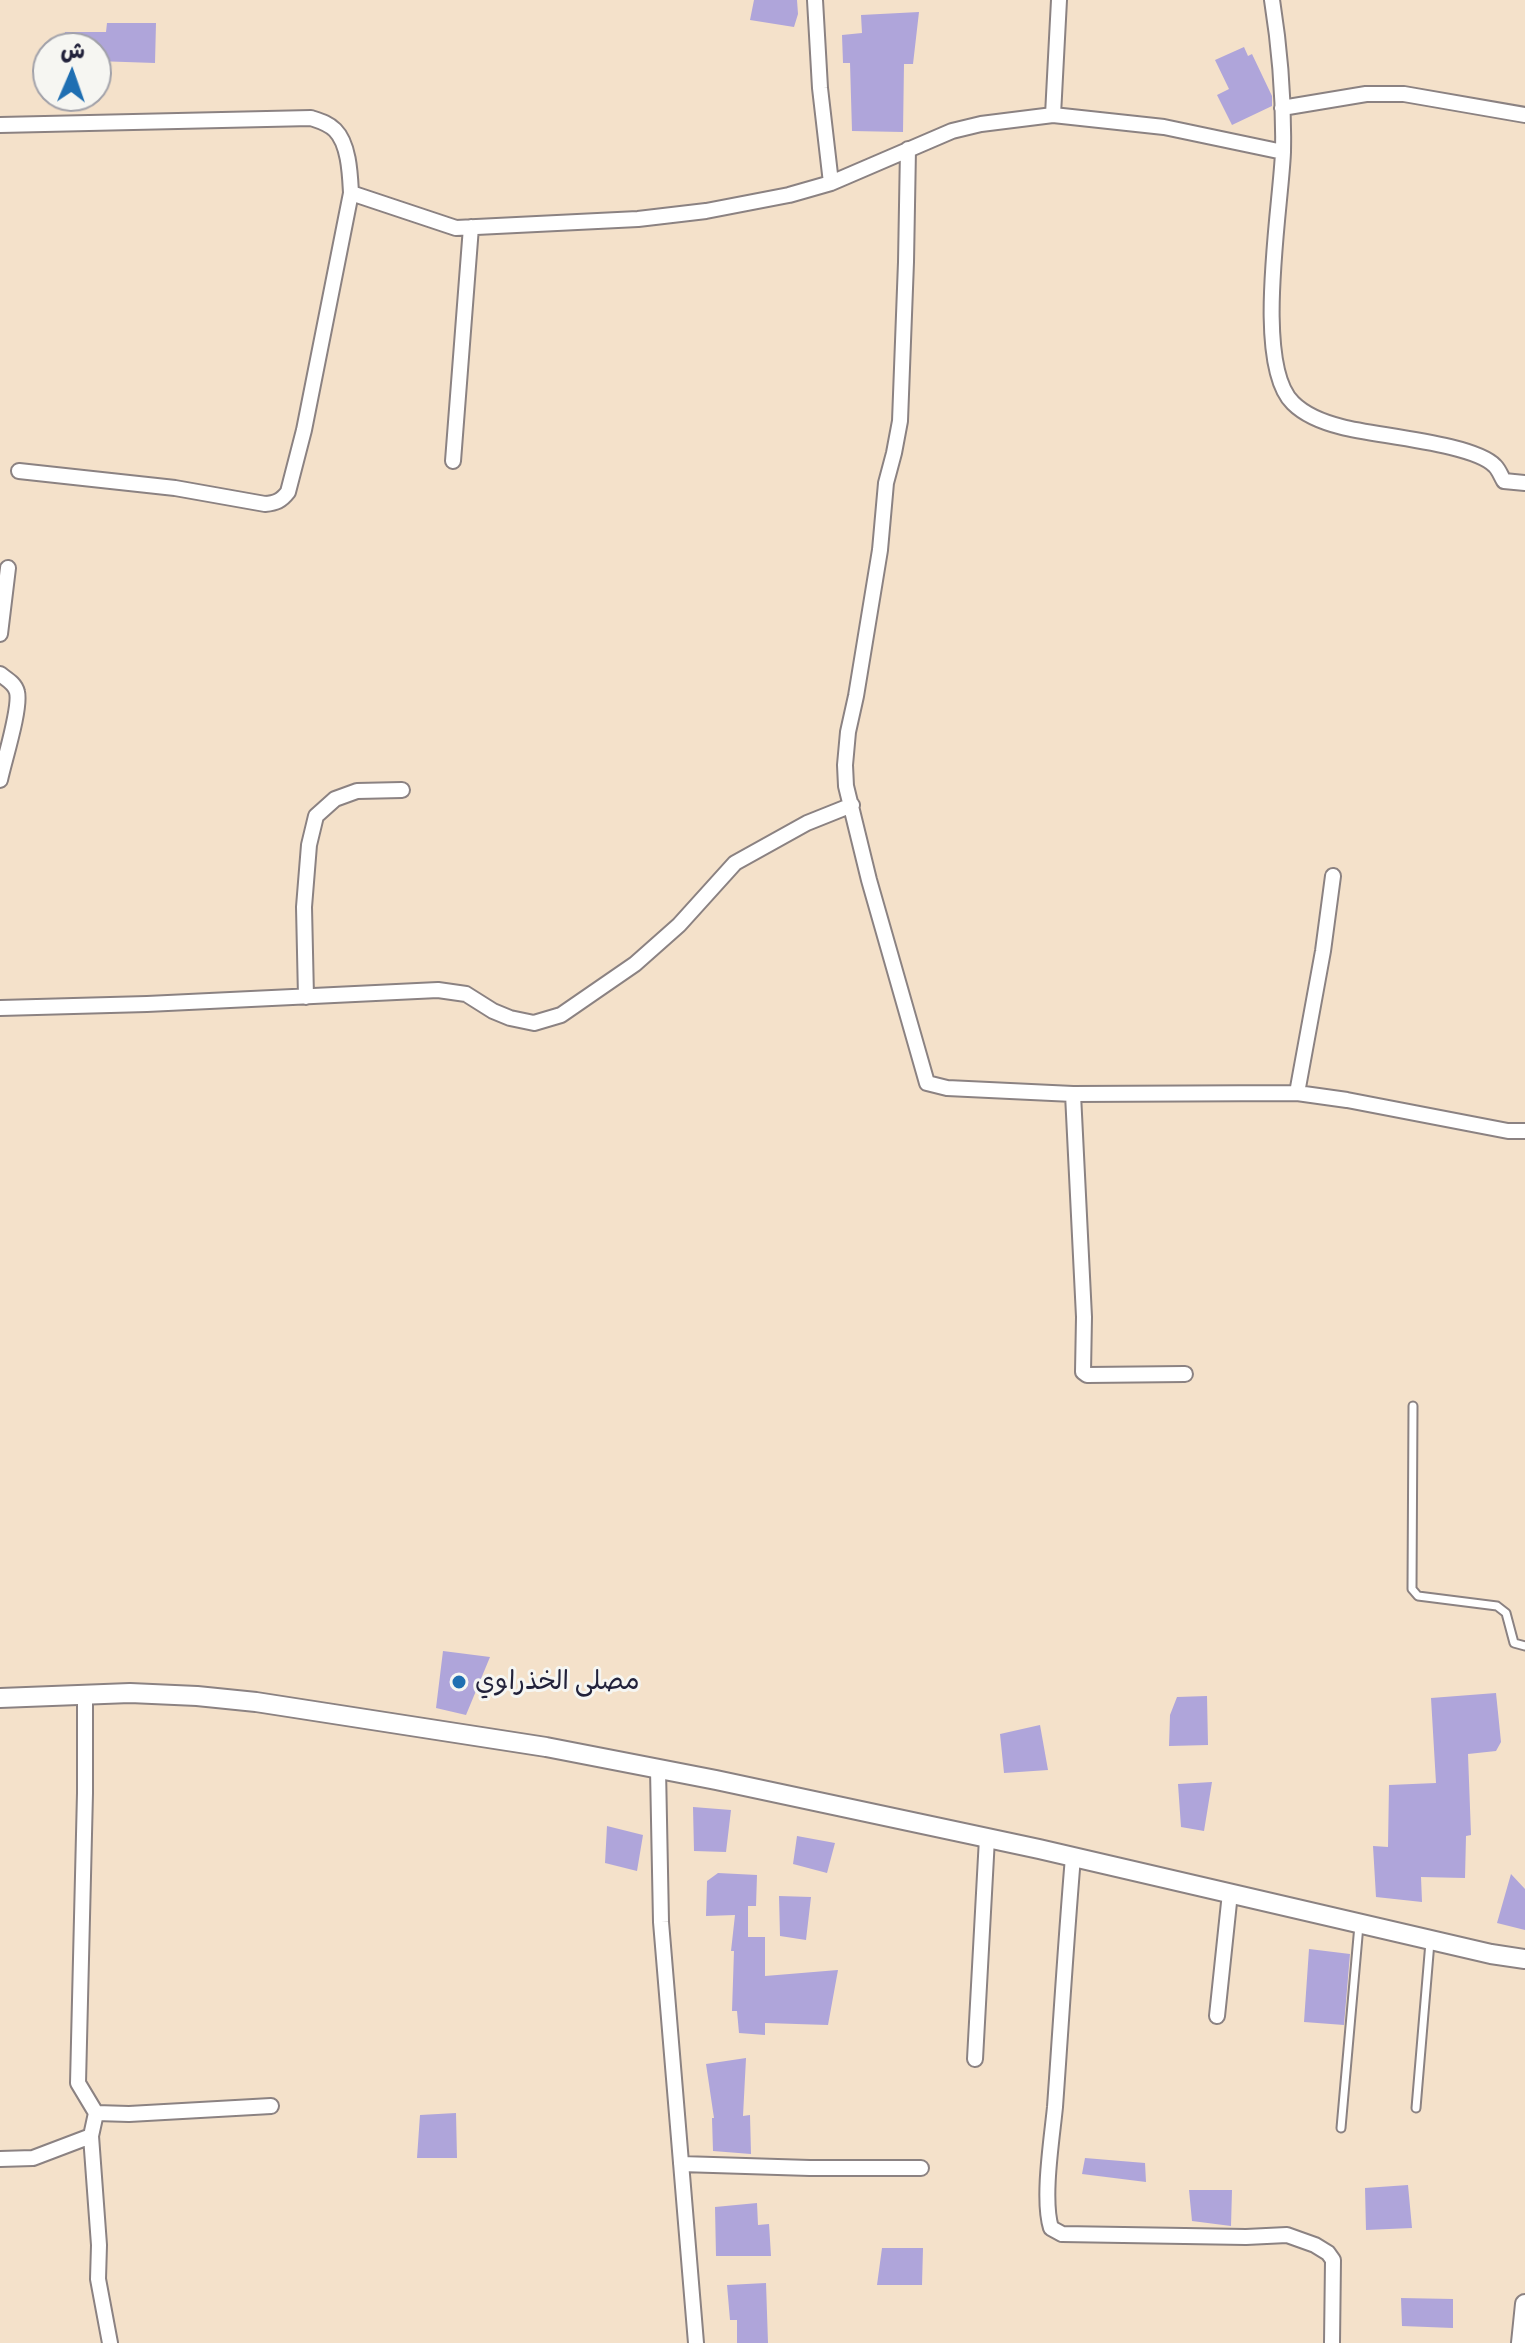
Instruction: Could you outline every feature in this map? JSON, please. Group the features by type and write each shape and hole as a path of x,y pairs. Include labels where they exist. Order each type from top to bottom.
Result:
{"street":[{"path":"815,0 820,88 831,183"},
{"path":"1053,115 1059,0"},
{"path":"1272,0 1278,38 1283,152 1271,313 1274,358 1292,403 1326,423 1446,446 1474,455 1494,464 1504,481 1525,483"},
{"path":"1282,108 1366,94 1404,94 1525,115"},
{"path":"351,193 456,228 584,223 679,214 789,195 831,183 952,131 1053,115 1164,127 1283,152"},
{"path":"0,125 311,118 327,123 338,132 349,169 351,193 304,430 291,481 283,499 265,504 175,488 19,471"},
{"path":"908,149 900,421 886,483 875,578 845,765 846,786 869,880 927,1083 947,1088 1073,1094 1297,1093 1508,1131 1525,1131"},
{"path":"453,461 471,227"},
{"path":"0,634 8,568"},
{"path":"0,674 15,687 18,694 0,780"},
{"path":"306,997 304,907 309,845 316,816 335,799 357,791 402,790"},
{"path":"0,1008 438,990 466,994 493,1011 534,1023 561,1015 635,964 679,925 735,863 807,823 852,805"},
{"path":"1297,1093 1323,951 1333,876"},
{"path":"1073,1094 1084,1317 1083,1372 1087,1375 1185,1374"},
{"path":"0,1698 130,1693 256,1702 546,1747 987,1838 1525,1959"},
{"path":"85,1694 78,2083 96,2113 91,2136 99,2245 98,2279 110,2343"},
{"path":"658,1769 661,1922 696,2343"},
{"path":"975,2059 987,1838"},
{"path":"1073,1857 1048,2193 1051,2228 1062,2234 1287,2235 1302,2238 1328,2253 1333,2260 1332,2343"},
{"path":"1217,2016 1230,1893"},
{"path":"96,2113 271,2106"},
{"path":"0,2159 33,2158 91,2136"},
{"path":"681,2164 921,2168"},
{"path":"1521,2343 1525,2304"}],"lane":[{"path":"1413,1406 1412,1589 1418,1596 1497,1606 1506,1613 1514,1643 1525,1646"},
{"path":"1341,2128 1359,1923"},
{"path":"1416,2108 1430,1939"}],"building":[{"path":"754,0 797,0 798,14 794,27 750,20"},
{"path":"919,12 913,64 904,64 903,132 852,131 850,63 843,63 842,35 862,33 861,15"},
{"path":"107,23 156,23 155,63 112,62 112,32 106,32"},
{"path":"1244,47 1248,56 1252,54 1272,96 1272,106 1232,125 1217,95 1229,89 1215,60"},
{"name":"مصلى الخذراوي","path":"443,1651 490,1657 466,1715 436,1708"},
{"path":"1496,1693 1501,1742 1496,1751 1468,1754 1471,1835 1466,1836 1465,1878 1421,1877 1422,1902 1376,1897 1373,1846 1388,1847 1389,1785 1436,1783 1431,1698"},
{"path":"1207,1696 1208,1745 1169,1746 1170,1715 1177,1697"},
{"path":"1040,1725 1048,1770 1004,1773 1000,1734"},
{"path":"1212,1782 1204,1831 1181,1827 1178,1784"},
{"path":"693,1807 731,1810 726,1852 694,1851"},
{"path":"607,1826 643,1835 637,1871 605,1863"},
{"path":"797,1836 835,1843 827,1873 793,1864"},
{"path":"718,1873 757,1875 756,1906 748,1906 748,1937 765,1937 765,1976 838,1970 828,2025 765,2023 765,2035 739,2033 737,2011 732,2011 734,1951 731,1951 735,1915 706,1916 707,1881"},
{"path":"1511,1874 1525,1889 1525,1930 1497,1923"},
{"path":"779,1896 811,1897 806,1940 780,1936"},
{"path":"1309,1949 1350,1954 1344,2025 1304,2022"},
{"path":"746,2058 743,2116 750,2115 751,2154 713,2151 714,2118 706,2064"},
{"path":"456,2113 457,2158 417,2158 420,2115"},
{"path":"1085,2158 1145,2163 1146,2182 1082,2174"},
{"path":"1408,2185 1412,2228 1366,2230 1365,2188"},
{"path":"1189,2190 1232,2190 1231,2226 1192,2221"},
{"path":"757,2203 758,2225 769,2224 771,2256 716,2256 715,2207"},
{"path":"882,2248 923,2248 922,2285 877,2285"},
{"path":"766,2283 768,2343 737,2343 737,2320 730,2320 727,2285"},
{"path":"1401,2298 1453,2299 1453,2328 1402,2326"}],"place":[{"name":"مصلى الخذراوي","path":"459,1682"}]}
